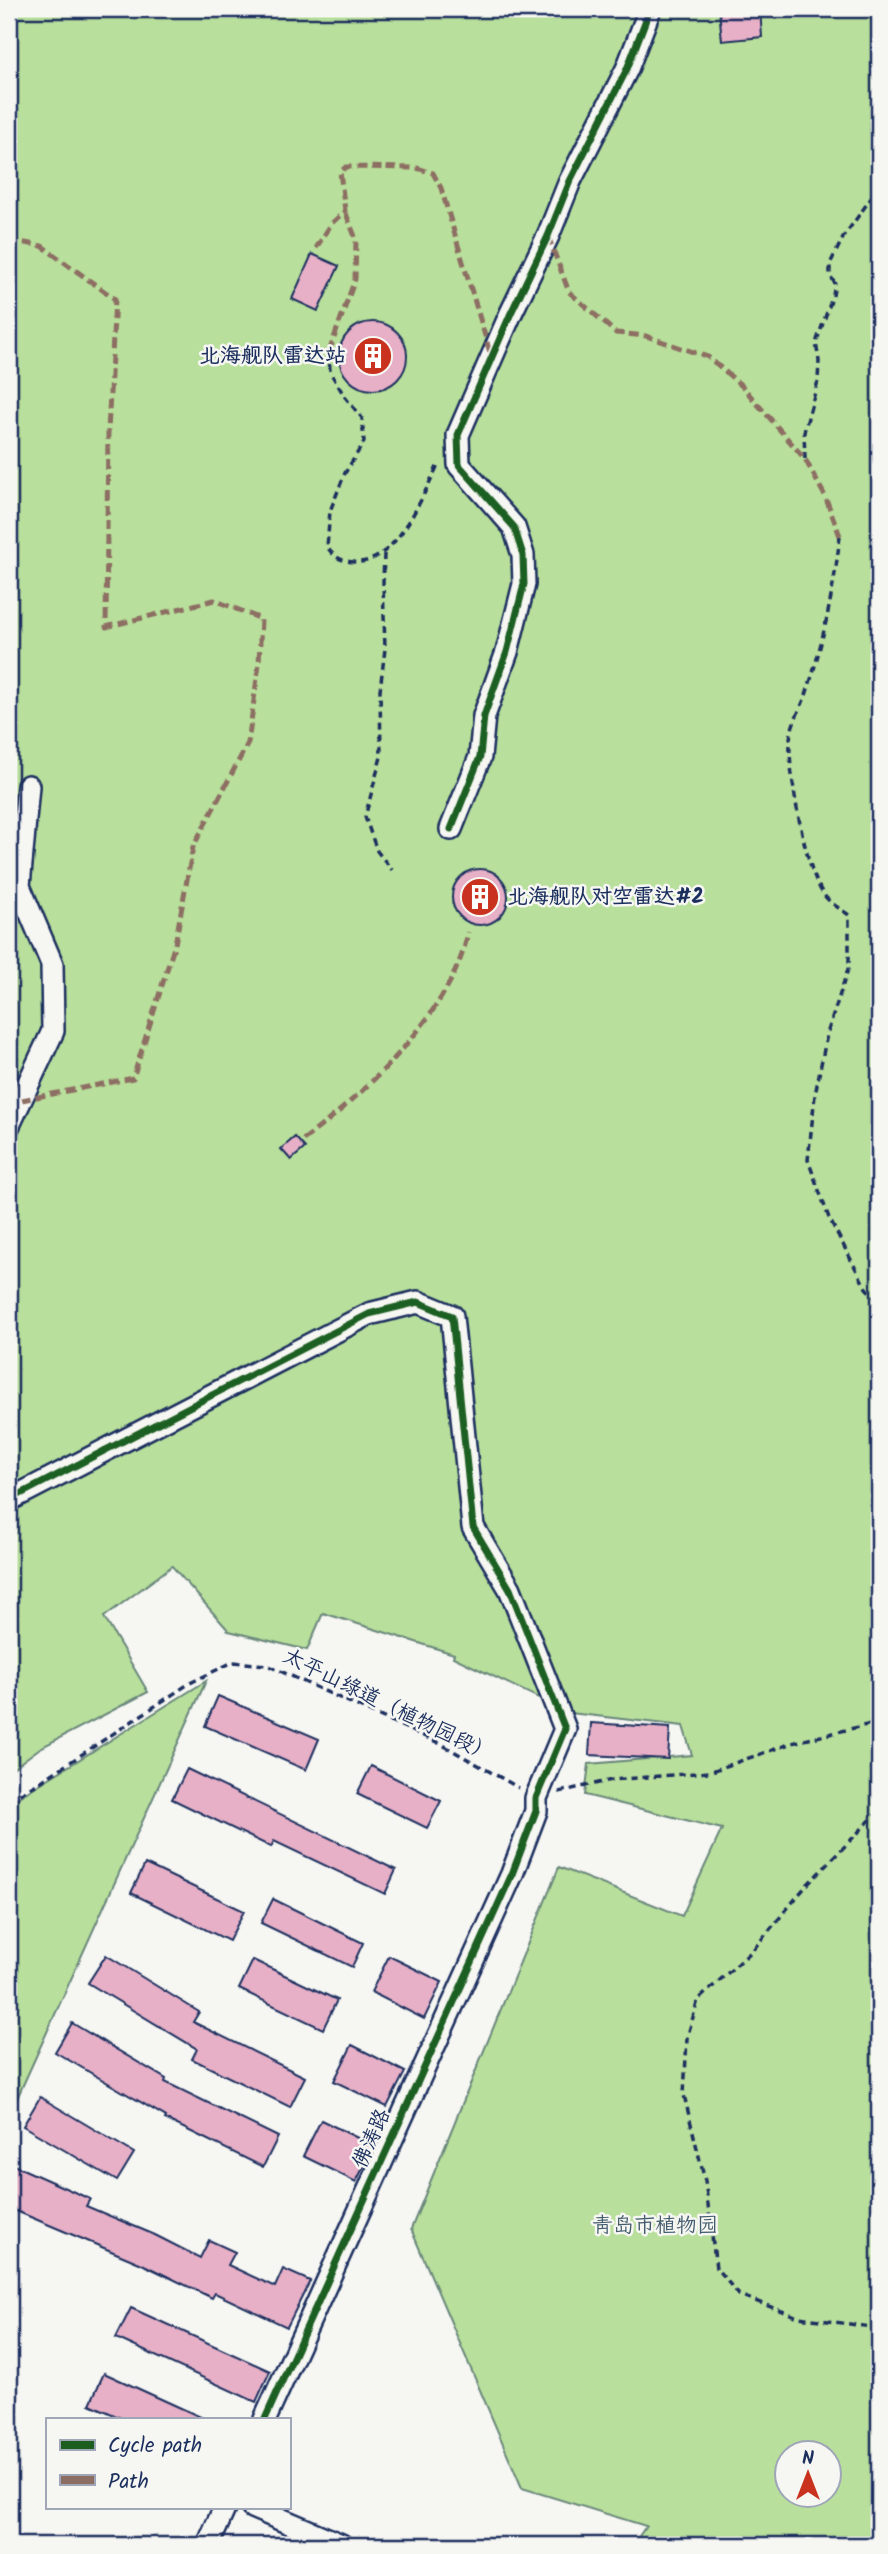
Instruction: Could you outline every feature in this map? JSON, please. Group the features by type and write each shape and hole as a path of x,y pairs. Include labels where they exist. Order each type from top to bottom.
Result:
{"street":[{"path":"452,828 480,758 484,716 507,652 524,584 523,555 514,527 459,465 458,435 570,181 627,69 650,9"},
{"path":"9,1125 54,1031 52,964 19,886 28,786"},
{"name":"佛涛路","path":"9,1500 369,1314 418,1302 452,1316 472,1527 510,1589 565,1729 536,1797 536,1811 512,1874 265,2418"},
{"path":"208,2545 225,2508"},
{"path":"255,2508 341,2545"}],"path":[{"path":"805,459 804,432 818,381 816,343 835,285 830,275 830,264 844,236 879,187"},
{"path":"329,352 330,372 362,418 365,442 345,473 330,511 327,547 333,557 347,562 365,563 384,554 404,528 438,465 459,465"},
{"path":"841,536 830,610 807,692 794,717 790,738 790,769 812,874 825,897 849,915 849,966 827,1034 815,1095 808,1160 829,1218 866,1288 879,1302"},
{"path":"384,554 385,649 380,690 381,757 365,817 377,852 392,870"},
{"path":"536,1797 612,1780 709,1772 792,1743 879,1721"},
{"path":"879,1811 806,1886 752,1951 698,2000 687,2038 684,2095 705,2181 716,2268 738,2295 798,2317 879,2328"}],"green space":[{"name":"青岛市植物园","path":"9,9 879,9 879,2545 633,2545 646,2526 522,2488 411,2229 559,1867 682,1916 722,1829 585,1795 589,1764 692,1755 683,1726 570,1713 453,1657 454,1654 323,1613 307,1650 229,1631 172,1566 104,1617 148,1692 40,1748 9,1771"},
{"path":"206,1681 9,2116 9,1803"}],"building":[{"path":"719,9 760,9 762,37 722,41"},
{"path":"312,254 339,266 318,311 292,299"},
{"name":"北海舰队雷达站","path":"373,322 386,325 397,332 404,343 407,356 404,369 397,380 386,387 373,390 360,387 349,380 342,369 339,356 342,343 349,332 360,325"},
{"name":"北海舰队对空雷达#2","path":"480,869 491,871 500,877 506,886 506,908 500,917 491,923 480,925 469,923 460,917 454,908 452,897 454,886 460,877 469,871"},
{"path":"295,1137 305,1148 291,1160 281,1149"},
{"path":"218,1696 319,1739 306,1770 205,1726"},
{"path":"591,1723 670,1728 668,1759 589,1755"},
{"path":"371,1766 441,1801 427,1828 357,1794"},
{"path":"187,1769 396,1870 385,1894 274,1841 271,1847 172,1799"},
{"path":"145,1864 244,1911 229,1941 131,1893"},
{"path":"273,1899 363,1943 352,1967 261,1923"},
{"path":"106,1955 199,2012 193,2022 305,2077 290,2107 192,2059 197,2049 88,1983"},
{"path":"389,1956 442,1982 424,2019 371,1992"},
{"path":"253,1960 337,2000 323,2029 239,1989"},
{"path":"72,2023 166,2079 165,2082 278,2137 263,2167 165,2119 166,2117 55,2052"},
{"path":"352,2045 405,2072 387,2107 334,2081"},
{"path":"40,2097 134,2153 117,2181 23,2126"},
{"path":"321,2120 374,2146 356,2182 303,2156"},
{"path":"9,2163 90,2199 86,2206 155,2235 200,2258 209,2240 235,2252 228,2265 275,2287 283,2269 310,2281 287,2327 215,2293 212,2298 142,2264 9,2208"},
{"path":"131,2308 270,2371 256,2402 116,2338"},
{"path":"104,2373 203,2418 121,2418 90,2404"}],"marked path":[{"path":"316,248 332,223 345,211 340,172 346,167 417,168 433,173 441,188 491,356"},
{"path":"329,352 355,279 356,239 345,211"},
{"path":"548,236 569,292 616,333 646,336 708,357 742,386 805,459 825,496 840,536"},
{"path":"9,240 42,246 115,299 108,431 106,627 214,600 261,619 259,664 248,743 193,847 175,944 133,1078 22,1100"},
{"path":"303,1140 353,1099 404,1048 445,991 459,962 468,932"}],"cycle path":[{"path":"451,829 480,757 484,716 507,652 524,584 523,555 514,527 459,465 458,435 570,181 627,69 650,9"},
{"path":"9,1500 369,1314 418,1302 452,1316 473,1527 510,1589 565,1729 536,1798 536,1811 512,1874 265,2418"}],"place":[{"name":"北海舰队雷达站","path":"373,356"},
{"name":"北海舰队对空雷达#2","path":"480,897"}]}
